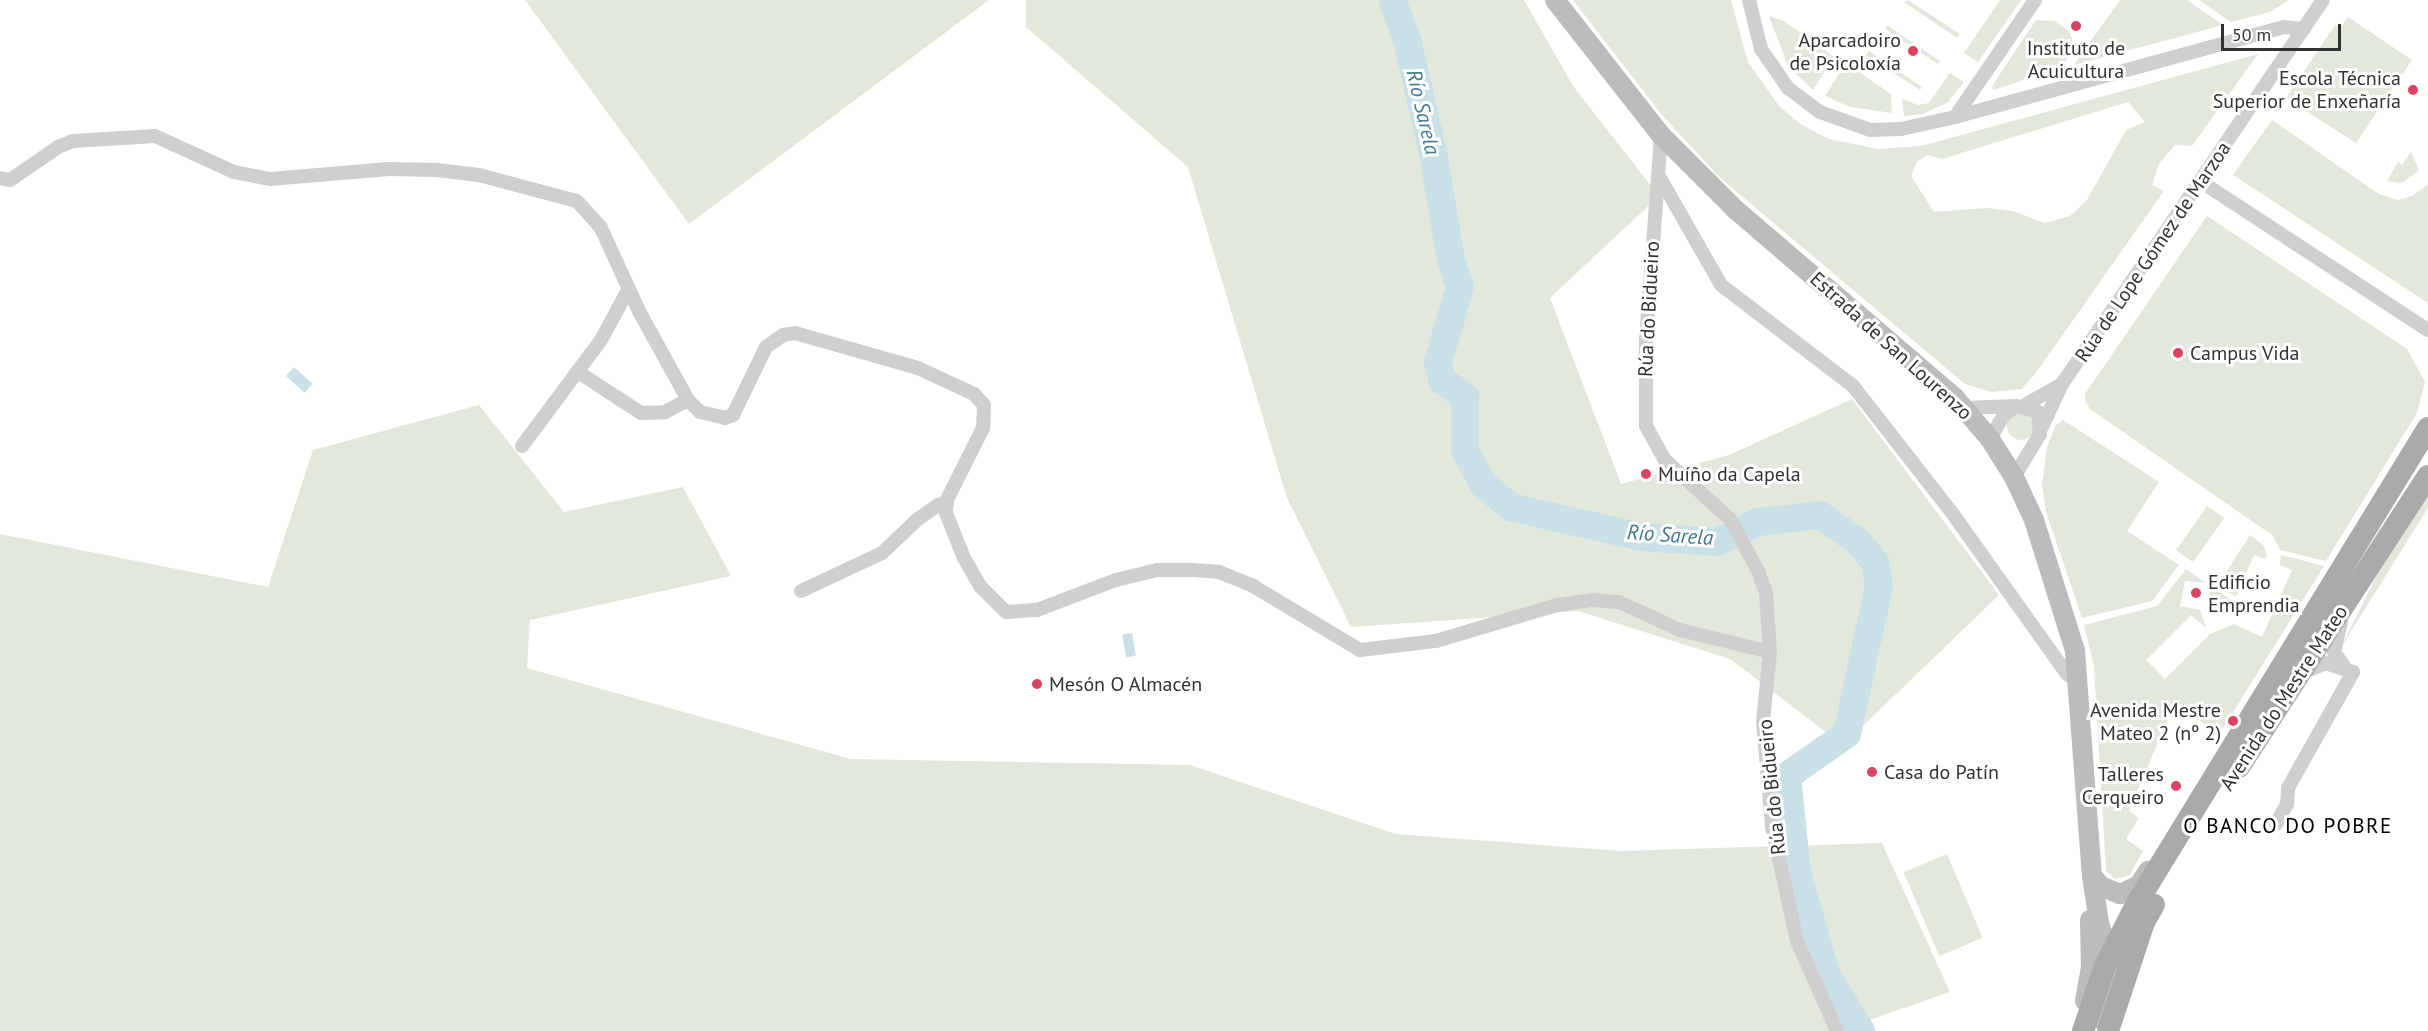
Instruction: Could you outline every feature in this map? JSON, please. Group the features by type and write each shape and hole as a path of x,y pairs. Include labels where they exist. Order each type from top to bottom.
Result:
{"main road":[{"name":"Avenida do Mestre Mateo","path":"2141,912 2262,701 2428,428"},
{"name":"Avenida do Mestre Mateo","path":"2141,912 2302,673 2428,476"},
{"path":"2083,1031 2109,957 2141,912"},
{"path":"2108,1031 2141,912"}],"street":[{"name":"Estrada de San Lourenzo","path":"1555,0 1661,135 1736,210 1964,408 1990,439 2014,477 2034,520 2070,632 2080,684 2092,876"},
{"path":"1749,0 1767,63 1792,93 1820,112 1852,126 1887,131 1955,117 2284,27 2304,29"},
{"path":"1955,117 2035,0"},
{"name":"Rúa de Lope Gómez de Marzoa","path":"2014,477 2042,427 2062,384 2323,0"},
{"name":"Rúa do Bidueiro","path":"1661,135 1660,178 1647,319 1646,426 1665,460 1731,519 1766,593 1770,652 1763,721 1772,827 1797,941 1837,1031"},
{"path":"3,182 58,147 73,141 155,136 234,172 270,179 402,169 479,175 577,201 601,228 628,290 688,400 700,412 725,418 733,415 766,347 783,335 795,333 907,365 962,386 984,405 985,418 947,504 949,525 980,586 1006,612 1036,610 1116,580 1157,570 1193,570 1219,572 1253,586 1360,650 1436,641 1557,605 1594,600 1619,603 1680,630 1770,652"},
{"path":"1660,178 1721,285 1853,386 1950,510 2067,674 2080,684"},
{"path":"2200,182 2425,332"},
{"path":"522,446 601,340 628,290"},
{"path":"578,372 641,413 665,412 688,400"},
{"name":"Rúa de Lope Gómez de Marzoa","path":"1990,439 2004,415 2062,384"},
{"path":"2020,406 2038,412 2042,427"},
{"name":"Rúa de Lope Gómez de Marzoa","path":"1964,408 2020,406"},
{"path":"801,591 873,558 918,519 938,505 947,504"},
{"path":"2344,666 2333,645 2351,596"},
{"path":"2276,824 2288,804 2288,788 2353,672 2344,666 2320,663 2302,673"},
{"path":"2092,876 2113,892 2127,893 2139,885 2251,711 2262,701"},
{"path":"2092,876 2113,976 2099,1031"},
{"path":"2083,1031 2091,968 2088,897 2092,876"}],"shaded area":[{"path":"525,0 989,0 689,224"},
{"path":"1026,0 1524,0 1573,86 1659,196 1550,298 1621,484 1729,455 1852,399 1999,595 1843,745 1730,659 1578,611 1351,627 1287,498 1188,167 1026,27"},
{"path":"1573,0 1731,0 1748,62 1779,106 1800,124 1829,139 1878,149 1921,146 2258,54 2192,146 2175,145 2159,164 2152,185 2164,191 2035,374 2022,389 1991,392 1965,384 1719,177 1662,115","holes":["2128,102 2145,122 2126,130 2087,200 2070,216 2045,223 2013,211 1987,208 1934,212 1911,176 1917,162 1927,155 1942,159"]},
{"path":"1908,0 1960,34 1957,38 1904,2"},
{"path":"2000,0 2021,0 1978,62 1964,53"},
{"path":"2120,0 2187,0 2223,25 2074,65"},
{"path":"2199,0 2289,0 2270,12 2231,22"},
{"path":"1769,16 1784,21 1834,57 1813,90 1788,66"},
{"path":"2348,17 2412,60 2356,143 2286,98 2335,25 2340,28"},
{"path":"2036,20 2054,21 2069,31 2075,47 2061,68 1993,90 1992,86"},
{"path":"1887,25 1940,61 1938,64 1885,29"},
{"path":"1869,51 1922,87 1920,90 1866,55"},
{"path":"1846,63 1891,94 1892,113 1850,107 1825,96"},
{"path":"1950,73 1964,82 1948,102 1923,114 1904,116 1902,99 1918,105 1929,103"},
{"path":"2272,120 2379,194 2398,200 2412,196 2428,184 2428,303 2233,175"},
{"path":"2411,152 2419,170 2402,183 2387,181 2398,162 2402,165"},
{"path":"2207,216 2407,349 2425,382 2417,413 2326,561 2280,550 2272,535 2090,409 2085,401 2085,394"},
{"path":"479,405 564,512 683,487 731,576 530,620 527,668 851,759 1190,765 1396,834 1620,851 1882,843 1950,992 1838,1031 0,1031 0,534 268,587 313,450"},
{"path":"2021,412 2031,416 2035,426 2031,436 2021,440 2011,436 2007,426 2011,416"},
{"path":"2063,420 2159,482 2127,531 2179,565 2152,601 2082,618 2046,512 2042,485 2047,447 2056,425"},
{"path":"2428,492 2428,508 2340,649 2377,575"},
{"path":"2207,506 2224,518 2193,562 2176,550"},
{"path":"2250,535 2264,546 2267,555 2266,559 2254,555 2236,597 2218,585"},
{"path":"2281,555 2324,566 2220,733 2200,721 2196,706 2190,703 2180,713 2170,714 2129,811 2139,818 2126,839 2143,851 2130,875 2115,879 2106,871 2094,667 2084,625 2157,606 2186,569 2206,583 2185,581 2180,606 2200,610 2207,629 2191,615 2146,660 2165,679 2210,634 2234,624 2262,637 2292,570 2280,565"},
{"path":"2211,586 2234,602 2230,613 2224,600 2207,607"},
{"path":"1947,854 1983,938 1939,956 1904,872"}],"water":[{"path":"294,367 313,384 305,393 286,376"},
{"path":"1132,633 1136,656 1126,657 1122,635"}],"waterway":[{"name":"Río Sarela","path":"1392,0 1407,40 1433,153 1451,260 1460,287 1438,362 1442,380 1465,397 1465,450 1483,484 1510,507 1641,537 1718,542 1758,522 1820,515 1857,541 1875,562 1879,586 1847,734 1787,776 1797,872 1826,974 1861,1031"}],"place":[{"name":"Instituto de Acuicultura","path":"2076,26"},
{"name":"Aparcadoiro de Psicoloxía","path":"1913,51"},
{"name":"Escola Técnica Superior de Enxeñaría","path":"2413,90"},
{"name":"Campus Vida","path":"2178,353"},
{"name":"Muíño da Capela","path":"1646,474"},
{"name":"Edificio Emprendia","path":"2196,593"},
{"name":"Mesón O Almacén","path":"1037,684"},
{"name":"Avenida Mestre Mateo 2 (nº 2)","path":"2233,721"},
{"name":"Casa do Patín","path":"1872,772"},
{"name":"Talleres Cerqueiro","path":"2176,786"}],"district":[{"name":"O BANCO DO POBRE","path":"2288,826"}]}
